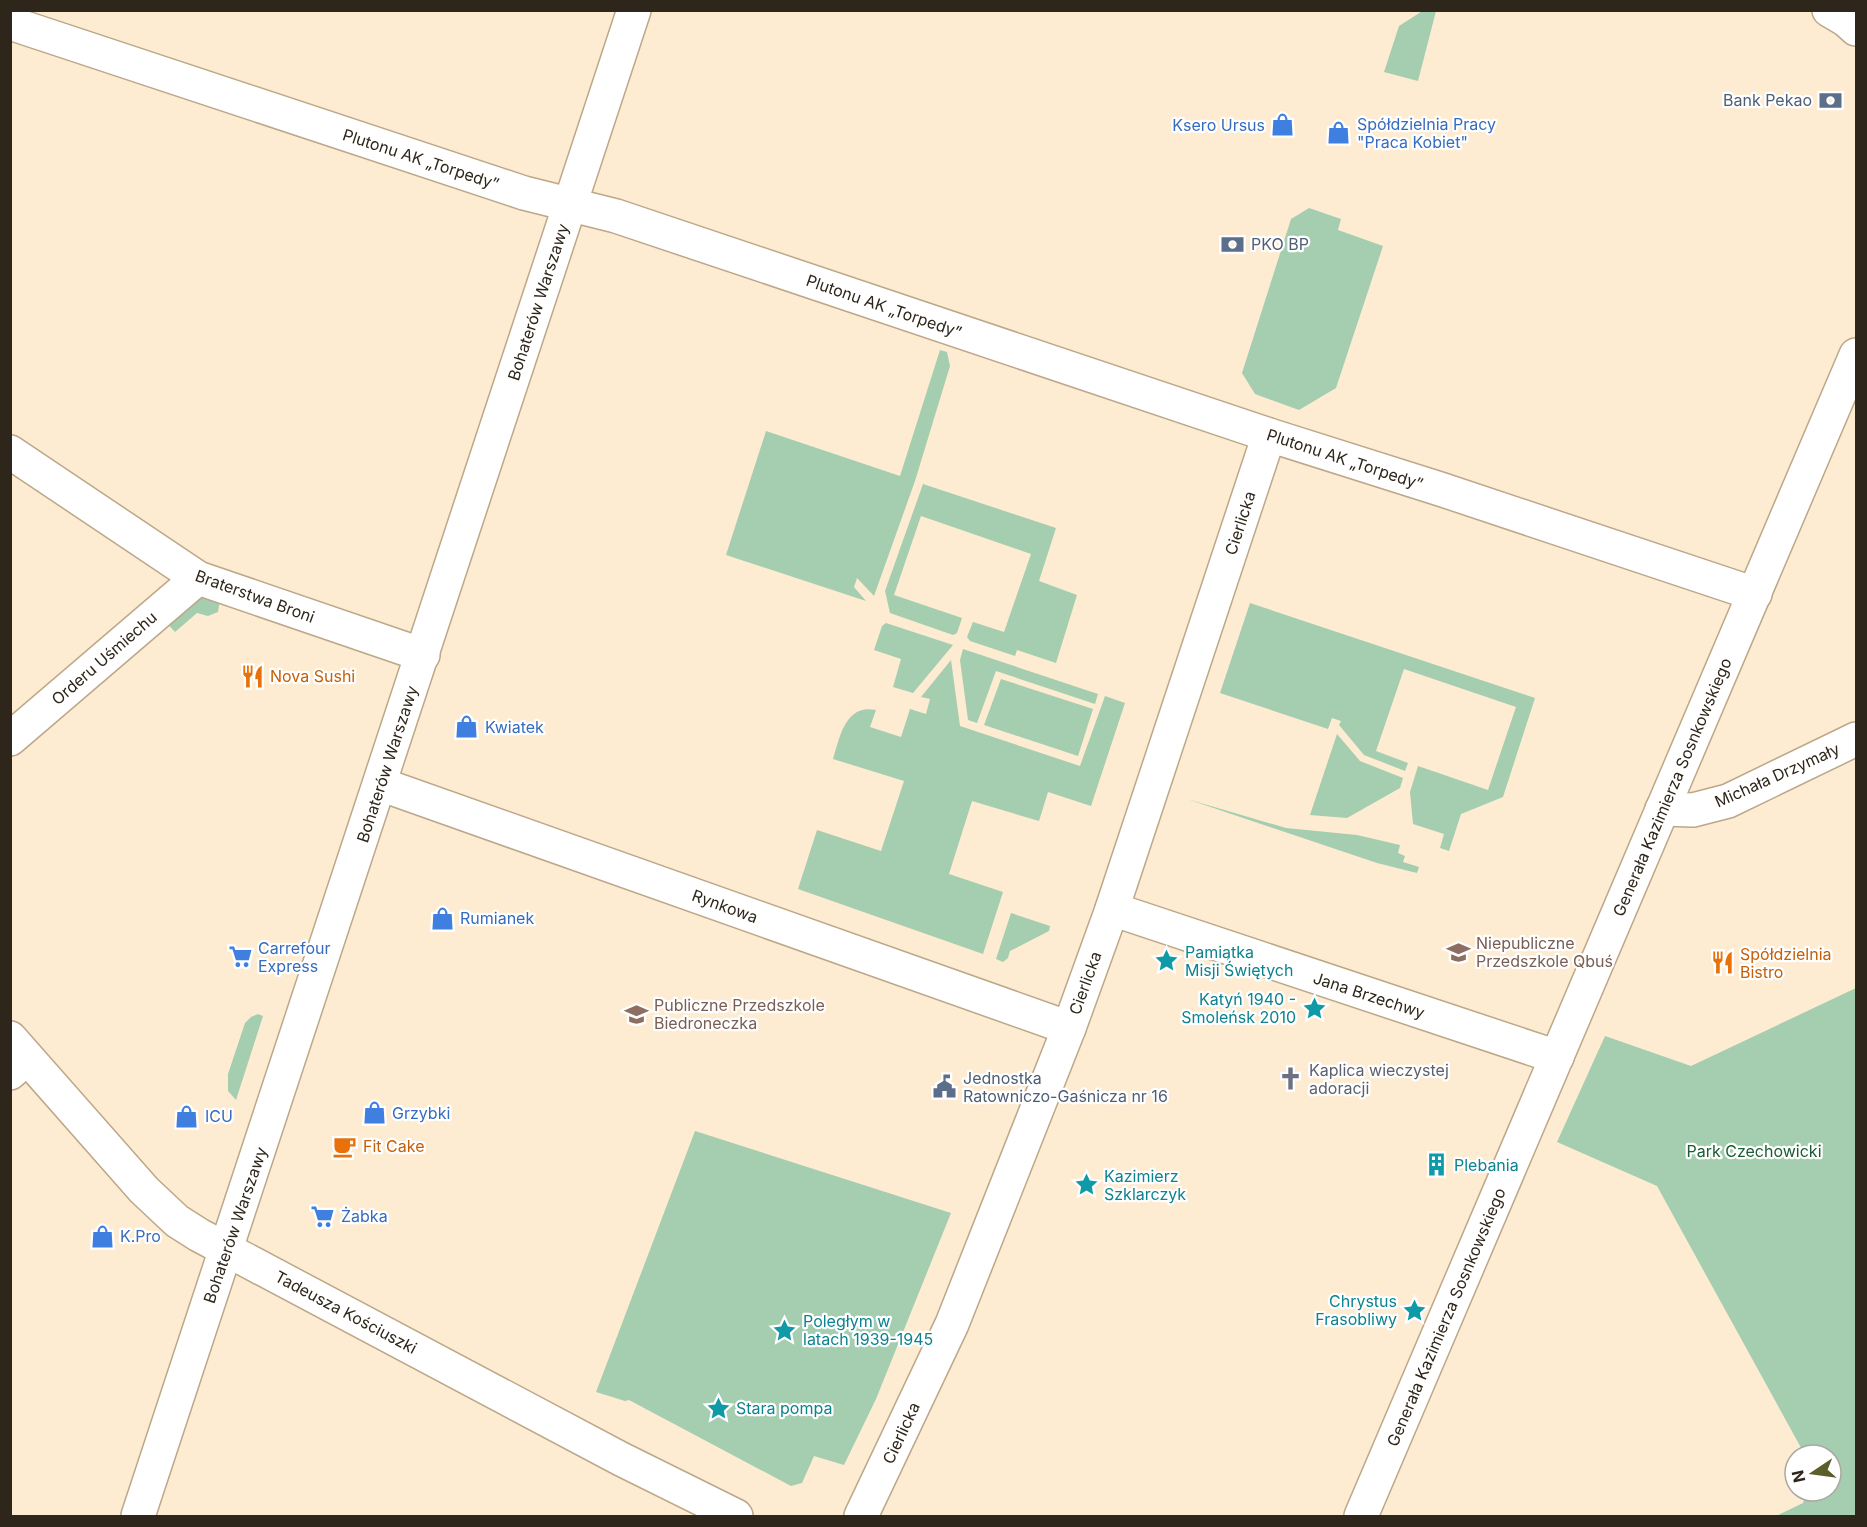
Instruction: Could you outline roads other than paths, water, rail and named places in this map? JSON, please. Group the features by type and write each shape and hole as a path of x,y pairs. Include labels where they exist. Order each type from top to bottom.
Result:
{"street":[{"name":"Bohaterów Warszawy","path":"138,1516 228,1249 634,10"},
{"path":"1829,10 1857,29"},
{"name":"Plutonu AK „Torpedy”","path":"10,23 513,189 616,216 1269,435 1440,489 1755,594"},
{"name":"Generała Kazimierza Sosnkowskiego","path":"1361,1516 1857,355"},
{"name":"Cierlicka","path":"861,1516 952,1324 1069,1028 1113,909 1269,435"},
{"name":"Braterstwa Broni","path":"10,452 198,578 423,654"},
{"name":"Orderu Uśmiechu","path":"10,738 198,578"},
{"name":"Michała Drzymały","path":"1662,809 1693,810 1728,801 1857,738"},
{"name":"Rynkowa","path":"380,784 1069,1028"},
{"name":"Jana Brzechwy","path":"1113,909 1557,1057"},
{"name":"Tadeusza Kościuszki","path":"16,1056 144,1190 177,1221 199,1235 600,1448 736,1516"}],"place":[{"name":"Bank Pekao","path":"1830,100"},
{"name":"Ksero Ursus","path":"1283,125"},
{"name":"Spółdzielnia Pracy \"Praca Kobiet\"","path":"1339,133"},
{"name":"PKO BP","path":"1233,244"},
{"name":"Nova Sushi","path":"252,676"},
{"name":"Kwiatek","path":"467,727"},
{"name":"Rumianek","path":"442,918"},
{"name":"Niepubliczne Przedszkole Qbuś","path":"1458,952"},
{"name":"Carrefour Express","path":"240,957"},
{"name":"Pamiątka Misji Świętych","path":"1167,961"},
{"name":"Spółdzielnia Bistro","path":"1722,963"},
{"name":"Katyń 1940 - Smoleńsk 2010","path":"1314,1008"},
{"name":"Publiczne Przedszkole Biedroneczka","path":"636,1014"},
{"name":"Kaplica wieczystej adoracji","path":"1291,1079"},
{"name":"Jednostka Ratowniczo-Gaśnicza nr 16","path":"945,1087"},
{"name":"Grzybki","path":"374,1113"},
{"name":"ICU","path":"187,1116"},
{"name":"Fit Cake","path":"345,1146"},
{"name":"Plebania","path":"1436,1165"},
{"name":"Kazimierz Szklarczyk","path":"1086,1185"},
{"name":"Żabka","path":"323,1216"},
{"name":"K.Pro","path":"102,1236"},
{"name":"Chrystus Frasobliwy","path":"1415,1310"},
{"name":"Poległym w latach 1939-1945","path":"785,1330"},
{"name":"Stara pompa","path":"718,1408"}],"park label":[{"name":"Park Czechowicki","path":"1754,1151"}]}
